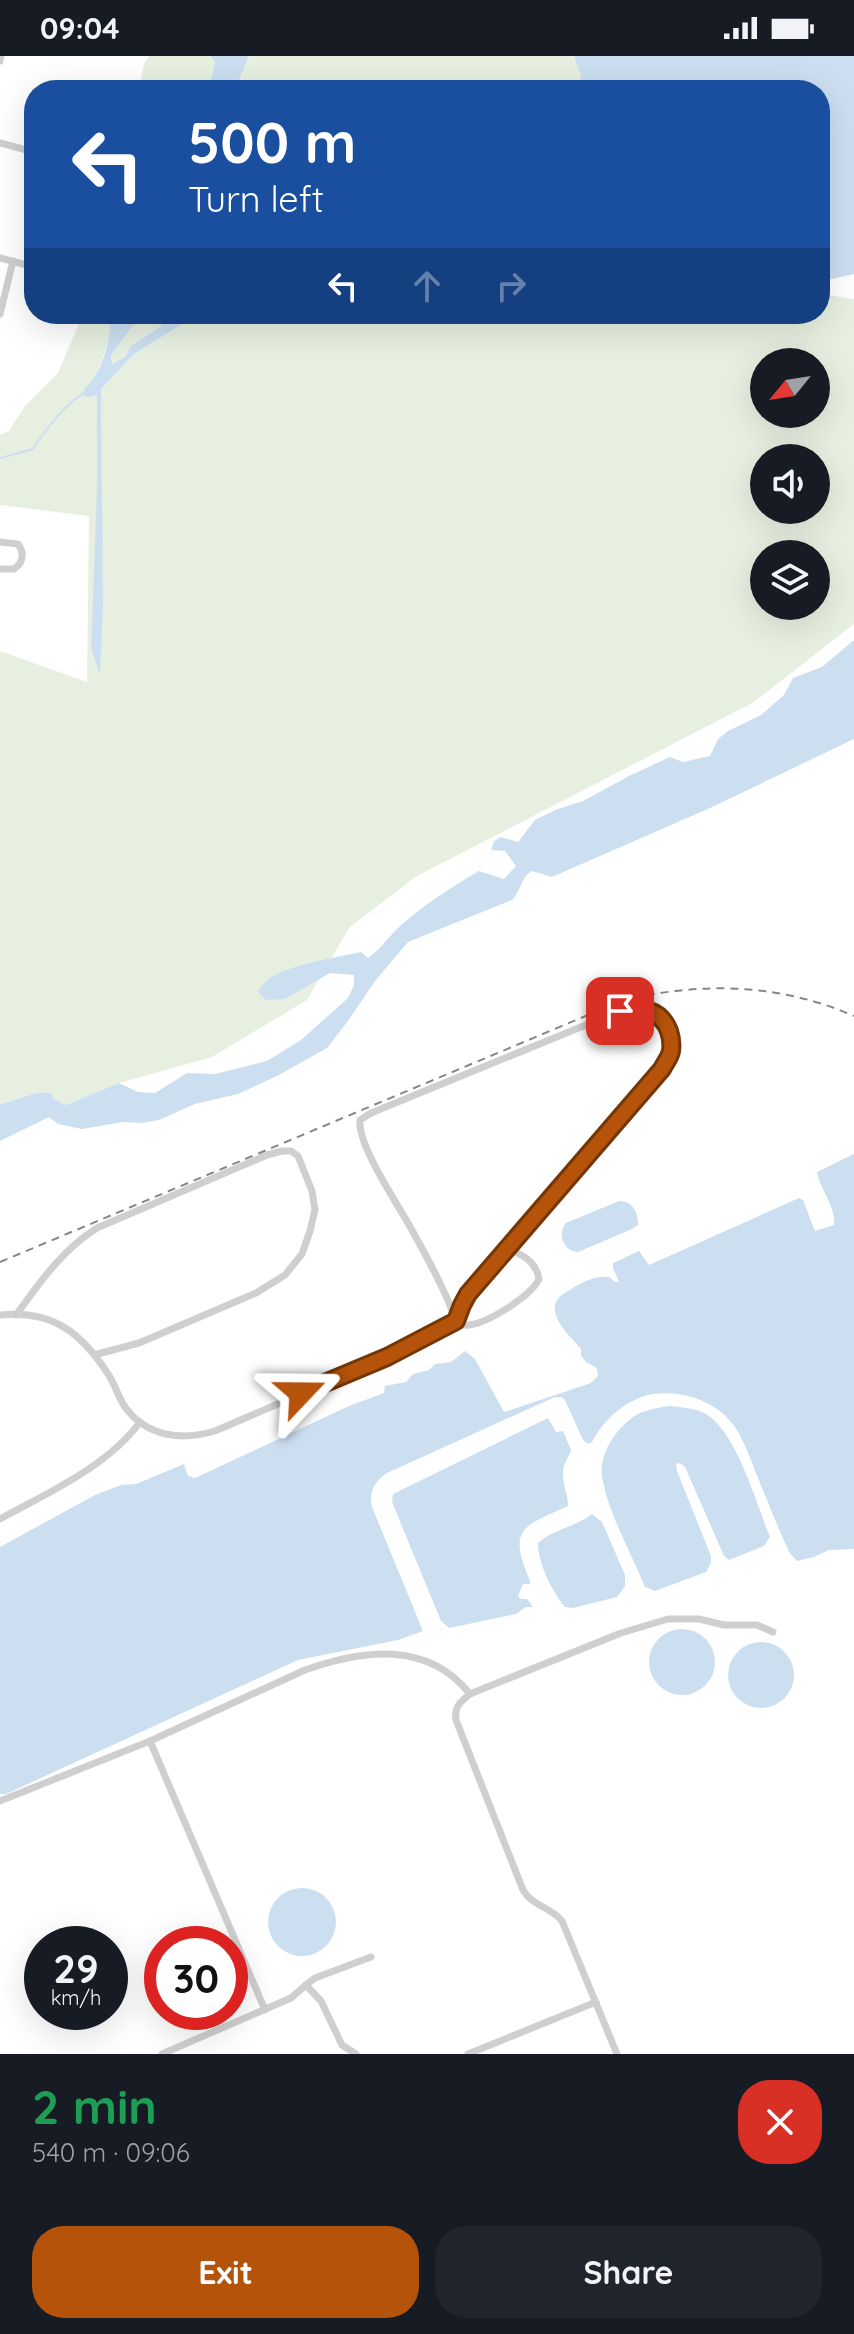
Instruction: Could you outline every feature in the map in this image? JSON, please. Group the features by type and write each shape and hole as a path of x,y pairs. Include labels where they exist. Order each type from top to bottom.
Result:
{"street":[{"path":"0,143 24,149"},
{"path":"0,258 24,264"},
{"path":"0,314 13,261"},
{"path":"0,542 18,544 22,556 20,564 14,569 0,569"},
{"path":"0,1315 34,1315 76,1334 108,1374 126,1408 140,1422 172,1436 204,1434 387,1357 456,1321 468,1294 662,1069 671,1051 671,1040 659,1016 650,1010 636,1008 620,1011 360,1120 362,1133 382,1178 445,1290 456,1321"},
{"path":"16,1315 46,1272 81,1238 97,1228 267,1155 291,1151 298,1156 312,1191 315,1210 302,1254 285,1275 256,1293 139,1343 94,1355"},
{"path":"456,1321 467,1325 478,1323 516,1303 534,1289 539,1279 536,1268 522,1254 507,1249"},
{"path":"0,1519 105,1458 123,1443 140,1422"},
{"path":"617,2054 562,1921 530,1900 523,1890 456,1720 456,1709 470,1694 621,1633 668,1619 757,1625 773,1632"},
{"path":"0,1801 150,1741 305,1670 343,1657 397,1655 430,1663 449,1673 470,1694"},
{"path":"150,1741 265,2010"},
{"path":"162,2054 291,1998 315,1978 371,1957"},
{"path":"306,1985 321,2001 342,2045 356,2054"},
{"path":"468,2054 596,2002"}],"green space":[{"path":"149,56 210,56 215,61 210,80 141,80"},
{"path":"249,56 659,56 651,80 239,80"},
{"path":"830,295 854,299 854,624 754,702 415,877 349,928 307,1000 212,1057 119,1083 66,1105 54,1099 51,1093 44,1092 0,1104 0,651 87,682 89,516 0,505 0,435 9,431 25,406 58,373 79,324 109,324 106,349 92,382 101,389 134,354 183,324 830,324"},
{"path":"134,324 162,324 131,346 125,357 112,364 111,356"}],"water":[{"path":"210,56 249,56 239,80 210,80 215,62"},
{"path":"574,56 854,56 854,274 830,279 830,80 580,80"},
{"path":"110,324 134,324 111,356 112,364 125,357 131,346 162,324 183,324 134,354 101,389 103,606 100,674 91,648 97,395 83,396 104,355"},
{"path":"854,640 854,739 710,808 552,877 532,871 512,900 408,942 375,981 327,1048 277,1076 238,1094 195,1104 159,1120 82,1129 58,1124 49,1117 0,1141 0,1104 32,1094 51,1093 54,1099 66,1105 119,1083 138,1092 155,1093 187,1073 215,1074 267,1061 301,1040 348,998 354,985 354,975 330,973 285,999 266,1000 258,992 272,976 310,963 361,952 368,958 419,911 479,871 504,879 516,866 505,851 491,850 494,841 501,837 518,842 535,820 583,801 670,757 683,762 710,756 718,739 761,715 784,695 793,678 822,667"},
{"path":"854,1154 854,1549 829,1550 797,1561 789,1552 739,1433 728,1418 709,1404 676,1394 643,1397 617,1411 588,1444 583,1440 565,1400 555,1397 387,1473 374,1487 372,1507 423,1631 398,1640 298,1660 6,1794 0,1794 0,1547 95,1495 121,1485 136,1484 184,1464 188,1476 195,1478 349,1406 384,1393 385,1386 406,1382 413,1374 429,1370 435,1364 451,1362 465,1351 475,1359 504,1412 591,1383 598,1376 597,1368 581,1356 581,1349 558,1320 555,1306 560,1296 595,1278 609,1277 619,1282 613,1263 639,1251 649,1265 799,1198 803,1200 815,1231 834,1225 833,1211 817,1172"},
{"path":"619,1201 634,1208 638,1225 578,1252 565,1245 562,1232 566,1223"},
{"path":"669,1406 697,1410 717,1423 736,1452 770,1537 764,1546 729,1560 724,1556 685,1467 676,1464 711,1563 706,1572 655,1591 645,1587 620,1532 605,1489 602,1468 610,1443 627,1422 641,1413"},
{"path":"548,1418 556,1432 563,1431 571,1450 563,1470 568,1506 530,1525 520,1540 530,1584 523,1584 518,1596 527,1599 533,1607 526,1607 516,1614 449,1628 441,1621 392,1502 393,1494"},
{"path":"592,1514 602,1522 625,1575 625,1586 617,1597 573,1608 565,1607 547,1577 540,1560 538,1543"},
{"path":"682,1629 695,1632 705,1639 712,1649 715,1662 712,1675 705,1685 695,1692 682,1695 669,1692 659,1685 652,1675 649,1662 652,1649 659,1639 669,1632"},
{"path":"761,1642 774,1645 784,1652 791,1662 794,1675 791,1688 784,1698 774,1705 761,1708 748,1705 738,1698 731,1688 728,1675 731,1662 738,1652 748,1645"},
{"path":"302,1888 326,1898 336,1922 326,1946 302,1956 278,1946 268,1922 278,1898"}],"waterway":[{"path":"0,458 33,449 62,411 84,393"}],"railway":[{"path":"0,1262 619,1002 678,991 738,989 797,997 854,1016"}],"route":[{"path":"301,1393 387,1357 456,1321 468,1294 662,1069 671,1051 671,1040 659,1016 650,1010 636,1008 620,1011"}]}
